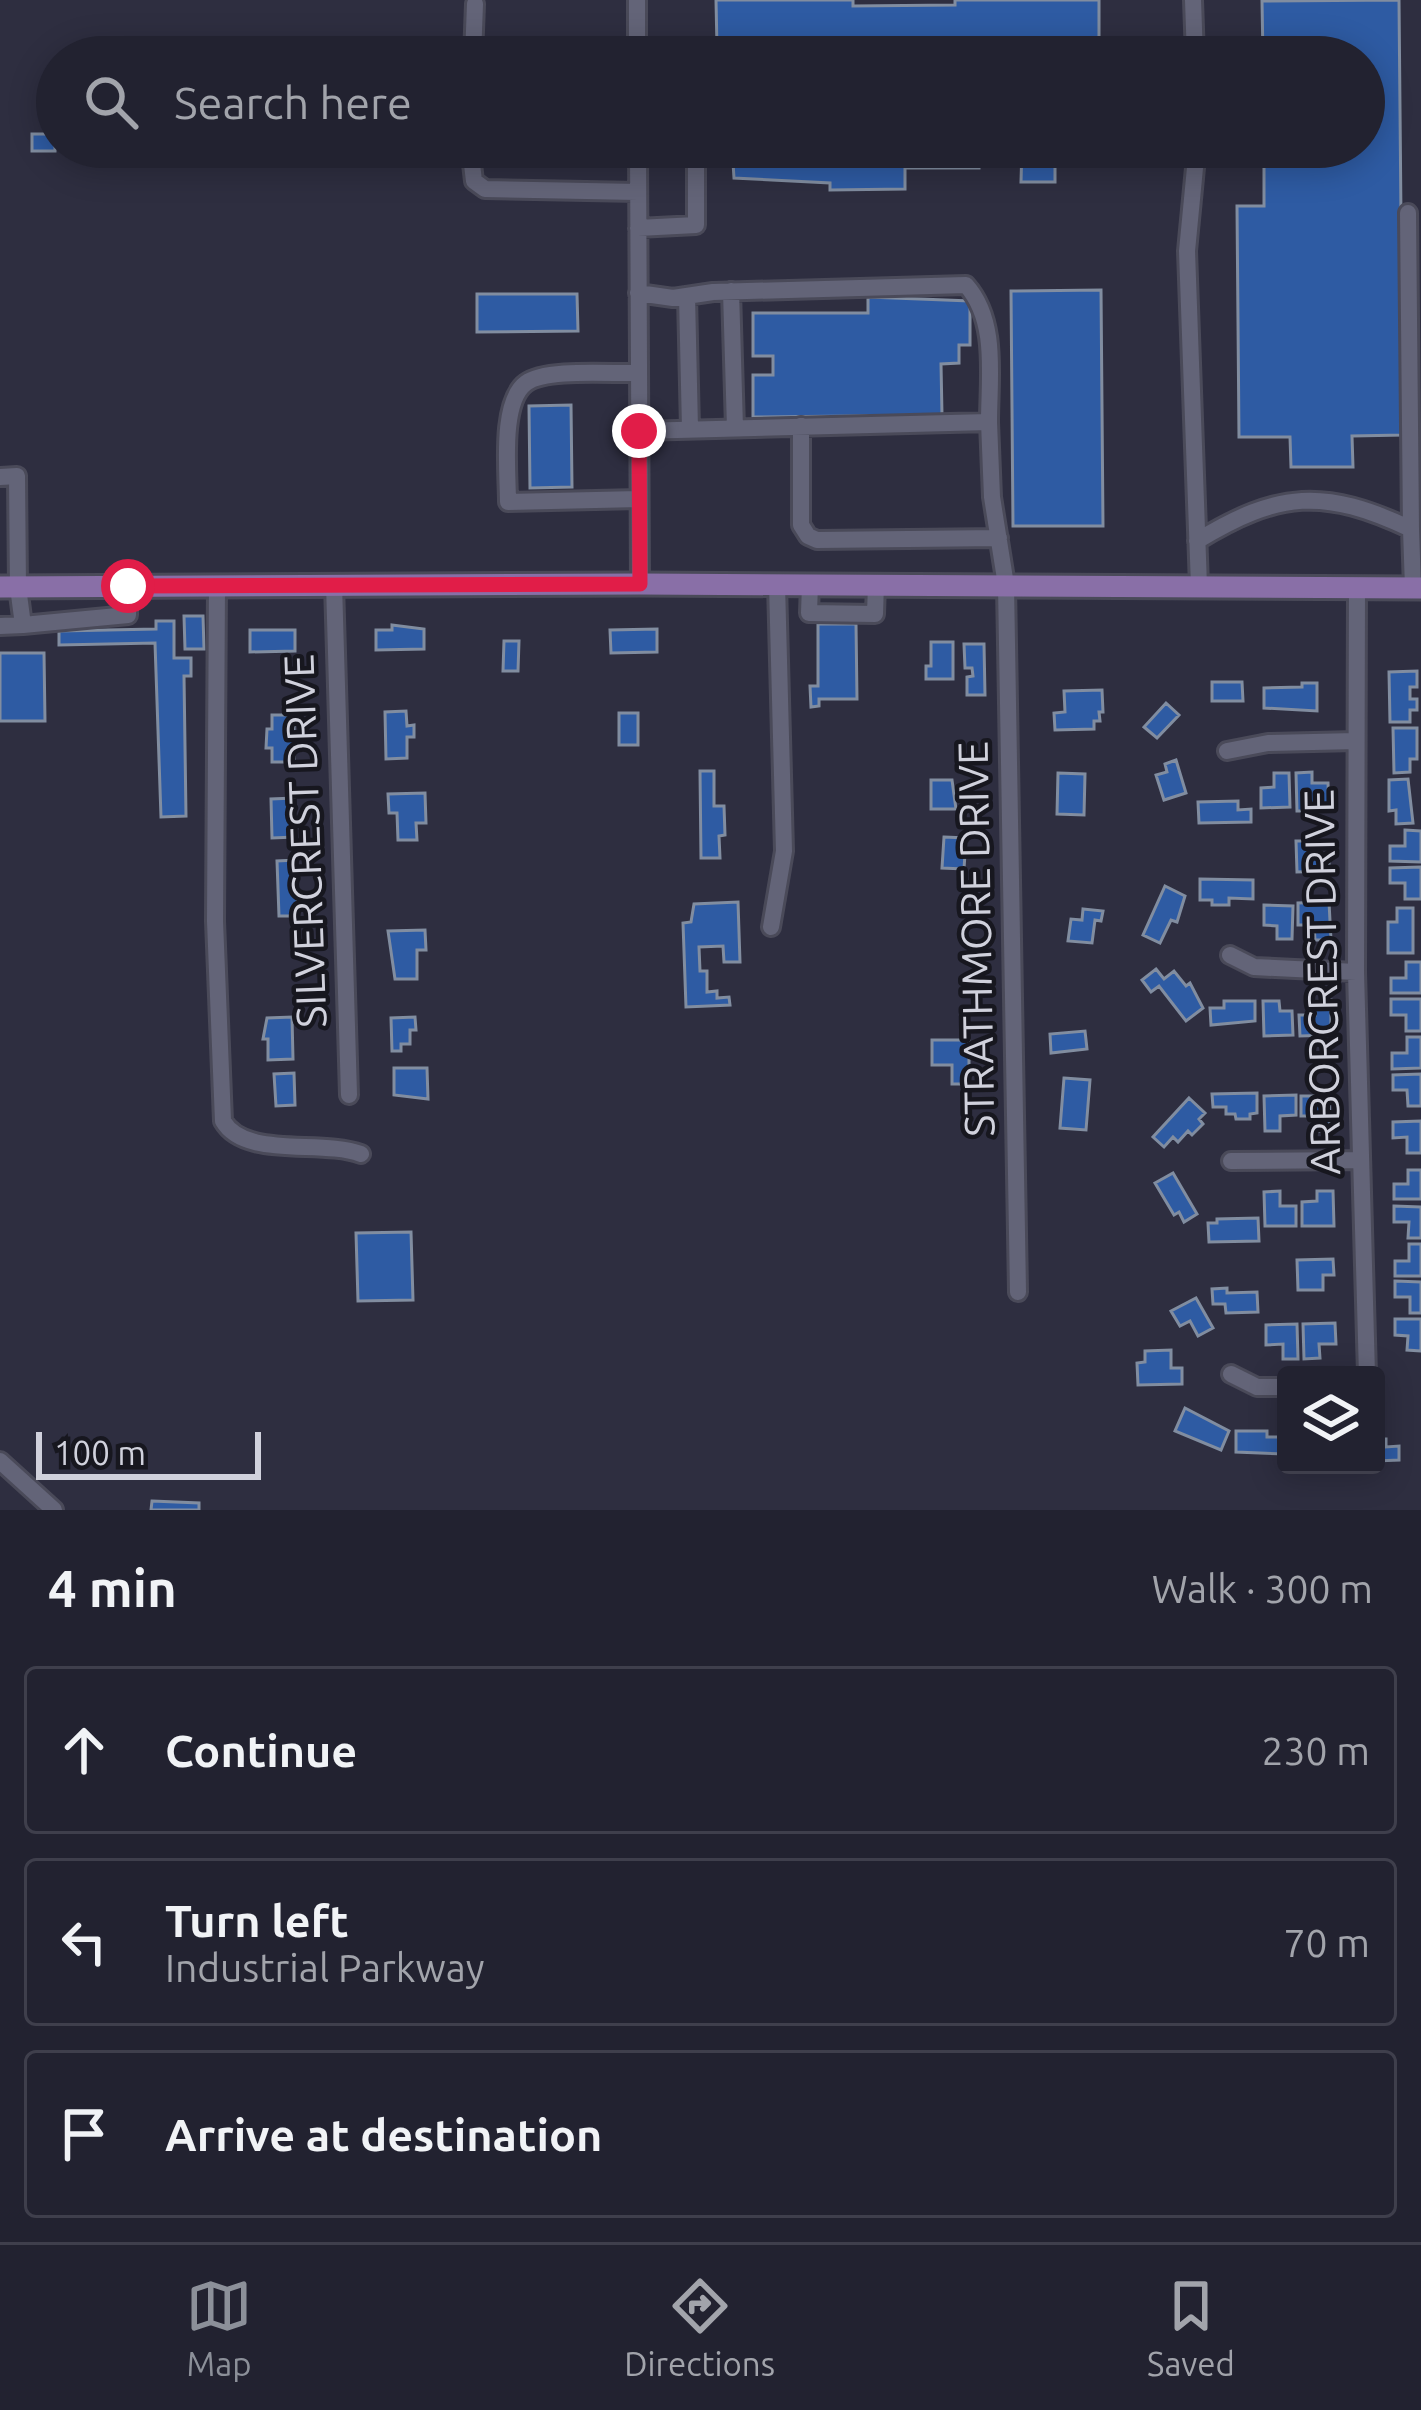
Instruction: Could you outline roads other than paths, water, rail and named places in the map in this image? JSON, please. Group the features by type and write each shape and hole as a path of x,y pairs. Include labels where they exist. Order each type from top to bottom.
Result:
{"main road":[{"path":"9,587 876,584 1417,588"}],"street":[{"path":"637,0 637,36"},
{"path":"1193,0 1194,36"},
{"path":"474,36 475,4"},
{"path":"472,168 474,181 485,189 638,192"},
{"path":"638,168 640,584"},
{"path":"638,228 696,225 696,168"},
{"path":"1195,168 1187,251 1199,586"},
{"path":"1408,213 1411,529 1417,588"},
{"name":"STRATHMORE DRIVE","path":"731,291 966,285 978,298 988,334 992,497 1006,585 1018,1292"},
{"path":"638,293 674,298 731,291 735,428"},
{"path":"688,296 689,429"},
{"path":"639,373 550,375 526,382 512,402 507,447 508,502 639,499"},
{"path":"639,431 989,422"},
{"path":"801,426 800,525 808,536 817,540 999,538"},
{"path":"0,476 17,476 9,587 23,625"},
{"path":"1197,541 1234,518 1292,501 1350,504 1411,529"},
{"name":"SILVERCREST DRIVE","path":"334,584 349,1095"},
{"path":"771,927 784,851 777,584"},
{"path":"217,585 215,876 223,1121 234,1135 251,1143 326,1145 361,1154"},
{"path":"0,626 128,615 128,586"},
{"name":"ARBORCREST DRIVE","path":"1357,588 1356,971 1367,1366"},
{"path":"1227,751 1268,743 1356,741"},
{"path":"1230,955 1254,967 1356,971"},
{"path":"1231,1161 1359,1160"},
{"path":"1232,1374 1257,1387 1277,1387"},
{"path":"0,1461 53,1510"}]}
